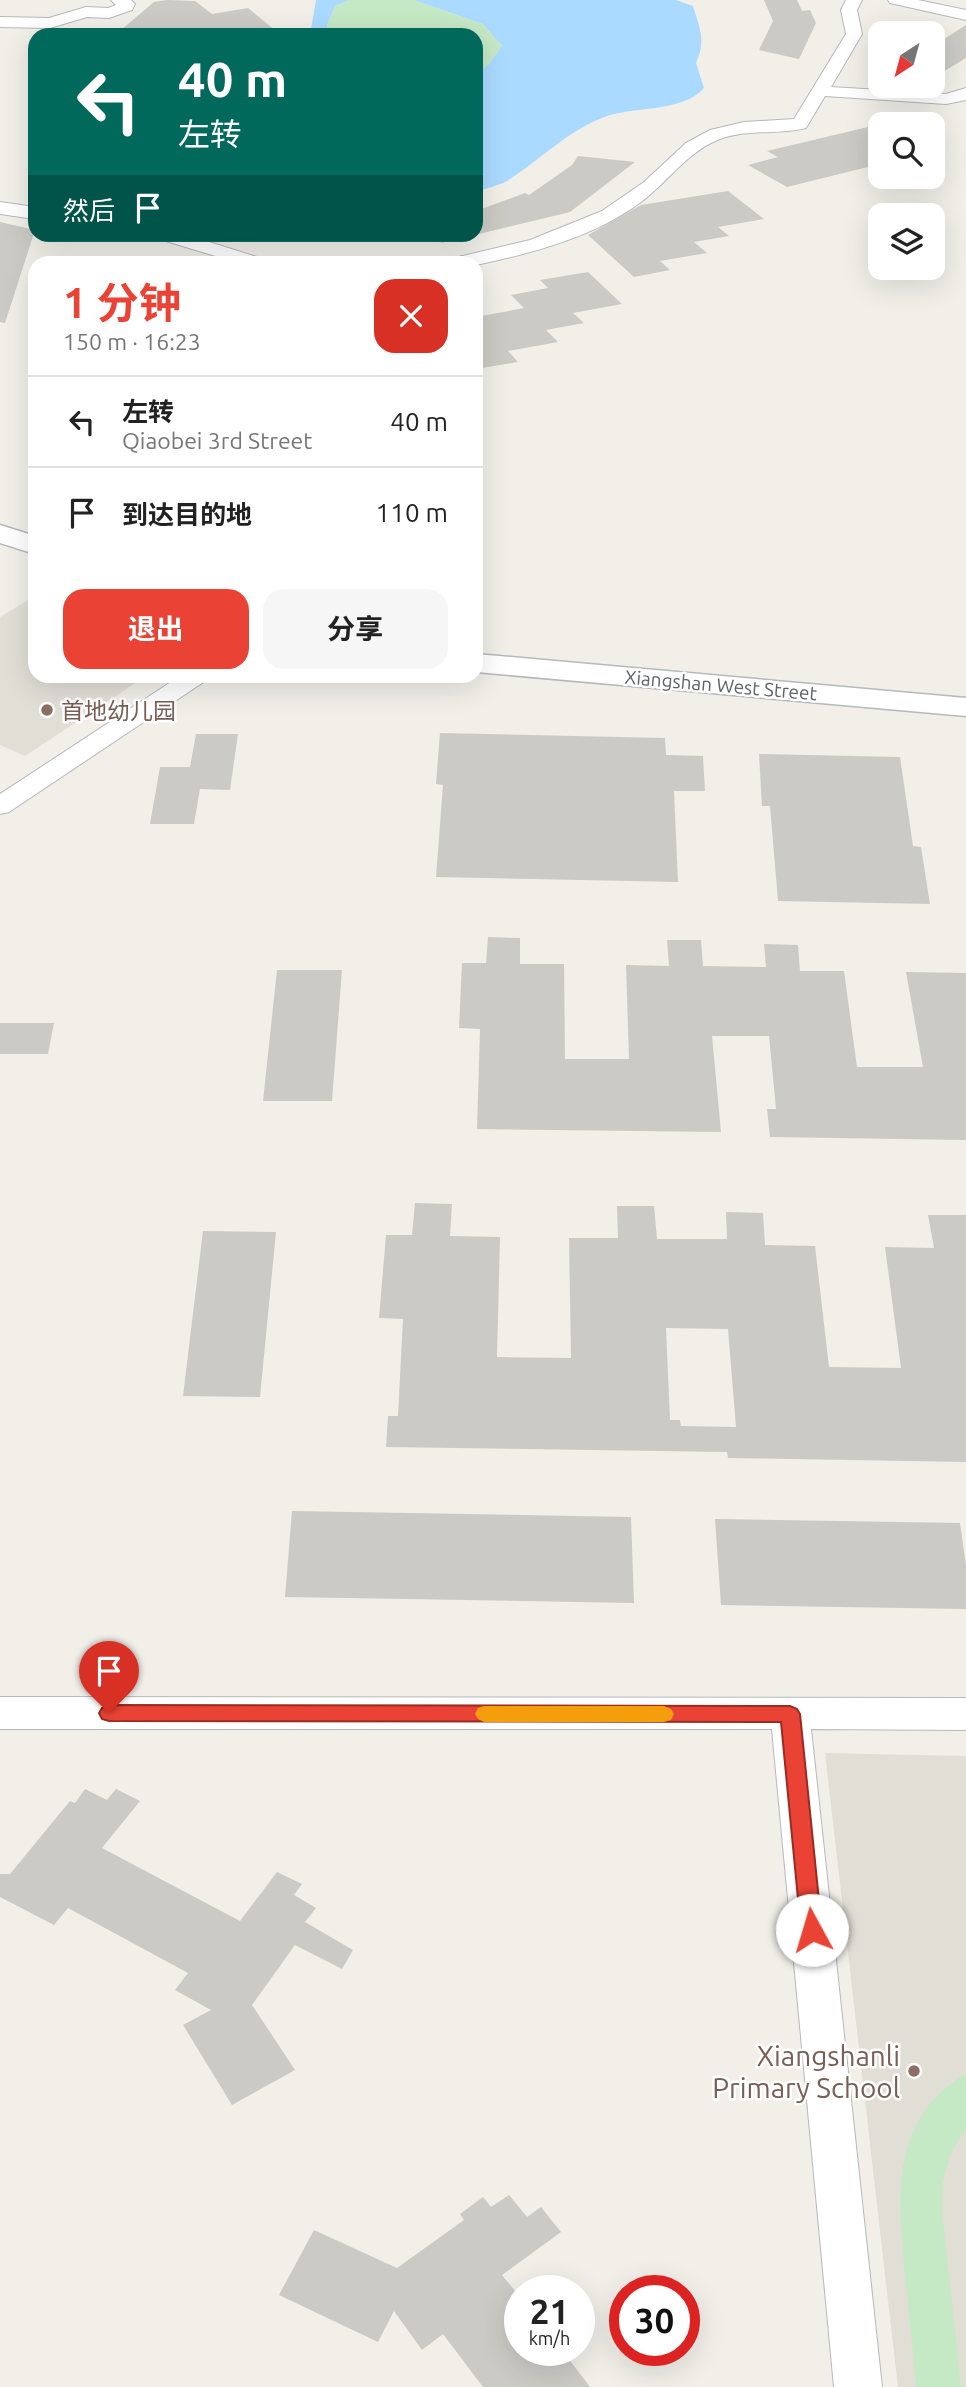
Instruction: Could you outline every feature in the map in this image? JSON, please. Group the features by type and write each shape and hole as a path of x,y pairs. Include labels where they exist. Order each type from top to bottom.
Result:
{"street":[{"path":"0,22 50,23 89,6 117,12 127,4 119,0"},
{"path":"896,0 966,15"},
{"path":"483,258 517,251 567,234 610,214 647,189 691,147 713,135 750,126 800,124 854,34 849,10 859,1"},
{"path":"820,92 946,99 966,93"},
{"path":"0,208 28,212"},
{"path":"189,242 234,256"},
{"path":"0,533 28,543"},
{"name":"Xiangshan West Street","path":"483,664 966,707"},
{"path":"0,806 185,683"},
{"path":"0,1713 966,1714"},
{"path":"790,1714 858,2387"}],"shaded area":[{"name":"首地幼儿园","path":"28,600 28,683 135,683 25,756 0,745 0,617"},
{"name":"Xiangshanli Primary School","path":"825,1753 966,1756 966,2387 898,2387"}],"green space":[{"path":"350,0 414,0 483,24 502,46 483,69 483,28 327,28 335,6"},
{"path":"966,2074 966,2128 950,2155 943,2182 942,2211 961,2387 916,2387 901,2218 904,2162 911,2137 923,2113 941,2092"}],"water":[{"path":"316,0 350,0 335,6 327,28 311,28"},
{"path":"414,0 676,0 693,6 700,28 701,48 696,63 704,88 683,102 602,118 565,139 507,181 483,190 483,69 502,46 483,24"}],"building":[{"path":"764,0 797,0 802,11 810,10 816,23 799,59 759,50 773,21"},
{"path":"195,1 212,14 248,8 272,28 123,28 154,2"},
{"path":"966,25 966,58 945,71 945,38"},
{"path":"868,127 868,167 787,187 748,165 778,157 767,151"},
{"path":"578,156 635,162 570,212 483,233 483,208 525,193 529,195 572,165"},
{"path":"728,191 764,219 718,227 729,236 694,242 707,253 660,261 670,270 634,277 588,235 641,205"},
{"path":"0,222 28,228 28,242 31,242 5,323 0,322"},
{"path":"588,272 622,304 573,313 584,323 546,330 558,342 508,351 518,362 483,368 483,316 524,308 511,295 548,288 540,280"},
{"path":"440,733 665,738 666,755 703,756 705,791 674,791 678,882 436,877 443,785 436,784"},
{"path":"196,734 238,734 230,790 200,789 194,824 150,824 160,767 190,767"},
{"path":"759,754 900,757 913,846 921,847 930,904 778,901 770,806 762,806"},
{"path":"488,937 520,938 520,964 564,964 565,1059 629,1059 626,965 669,966 667,940 701,940 703,966 766,967 764,944 798,945 800,971 844,971 857,1067 923,1067 906,972 966,973 966,1140 770,1137 767,1109 776,1109 769,1036 712,1036 721,1132 477,1129 480,1029 459,1028 462,963 486,963"},
{"path":"277,970 342,970 332,1101 263,1101"},
{"path":"0,1023 54,1023 48,1054 0,1054"},
{"path":"415,1203 452,1204 450,1236 500,1237 497,1357 571,1358 569,1238 618,1238 617,1206 654,1206 657,1239 727,1239 726,1212 763,1213 765,1245 815,1246 829,1367 901,1368 885,1247 934,1248 928,1215 966,1215 966,1462 728,1458 727,1452 386,1447 388,1416 398,1416 403,1319 379,1318 386,1235 412,1235","holes":["666,1328 728,1329 736,1427 681,1426 680,1420 670,1420"]},
{"path":"203,1231 276,1232 260,1397 183,1396"},
{"path":"292,1511 631,1517 634,1603 285,1597"},
{"path":"715,1519 960,1523 966,1566 966,1609 721,1605"},
{"path":"85,1789 107,1800 116,1789 140,1801 102,1848 240,1921 277,1872 302,1884 294,1895 316,1908 305,1922 353,1950 342,1969 295,1945 252,2005 295,2070 232,2105 183,2025 211,2010 175,1990 188,1973 68,1908 54,1925 0,1897 0,1874 10,1874 70,1801 75,1803"},
{"path":"509,2195 527,2217 541,2207 561,2232 502,2275 504,2366 574,2366 590,2387 483,2387 443,2334 422,2350 394,2311 378,2342 279,2295 314,2230 397,2268 464,2220 460,2214 483,2197 491,2207"}],"slow traffic":[{"path":"484,1714 664,1714"}],"place":[{"name":"首地幼儿园","path":"47,710"},
{"name":"Xiangshanli Primary School","path":"914,2071"}],"route":[{"path":"109,1713 790,1714 812,1930"}]}
